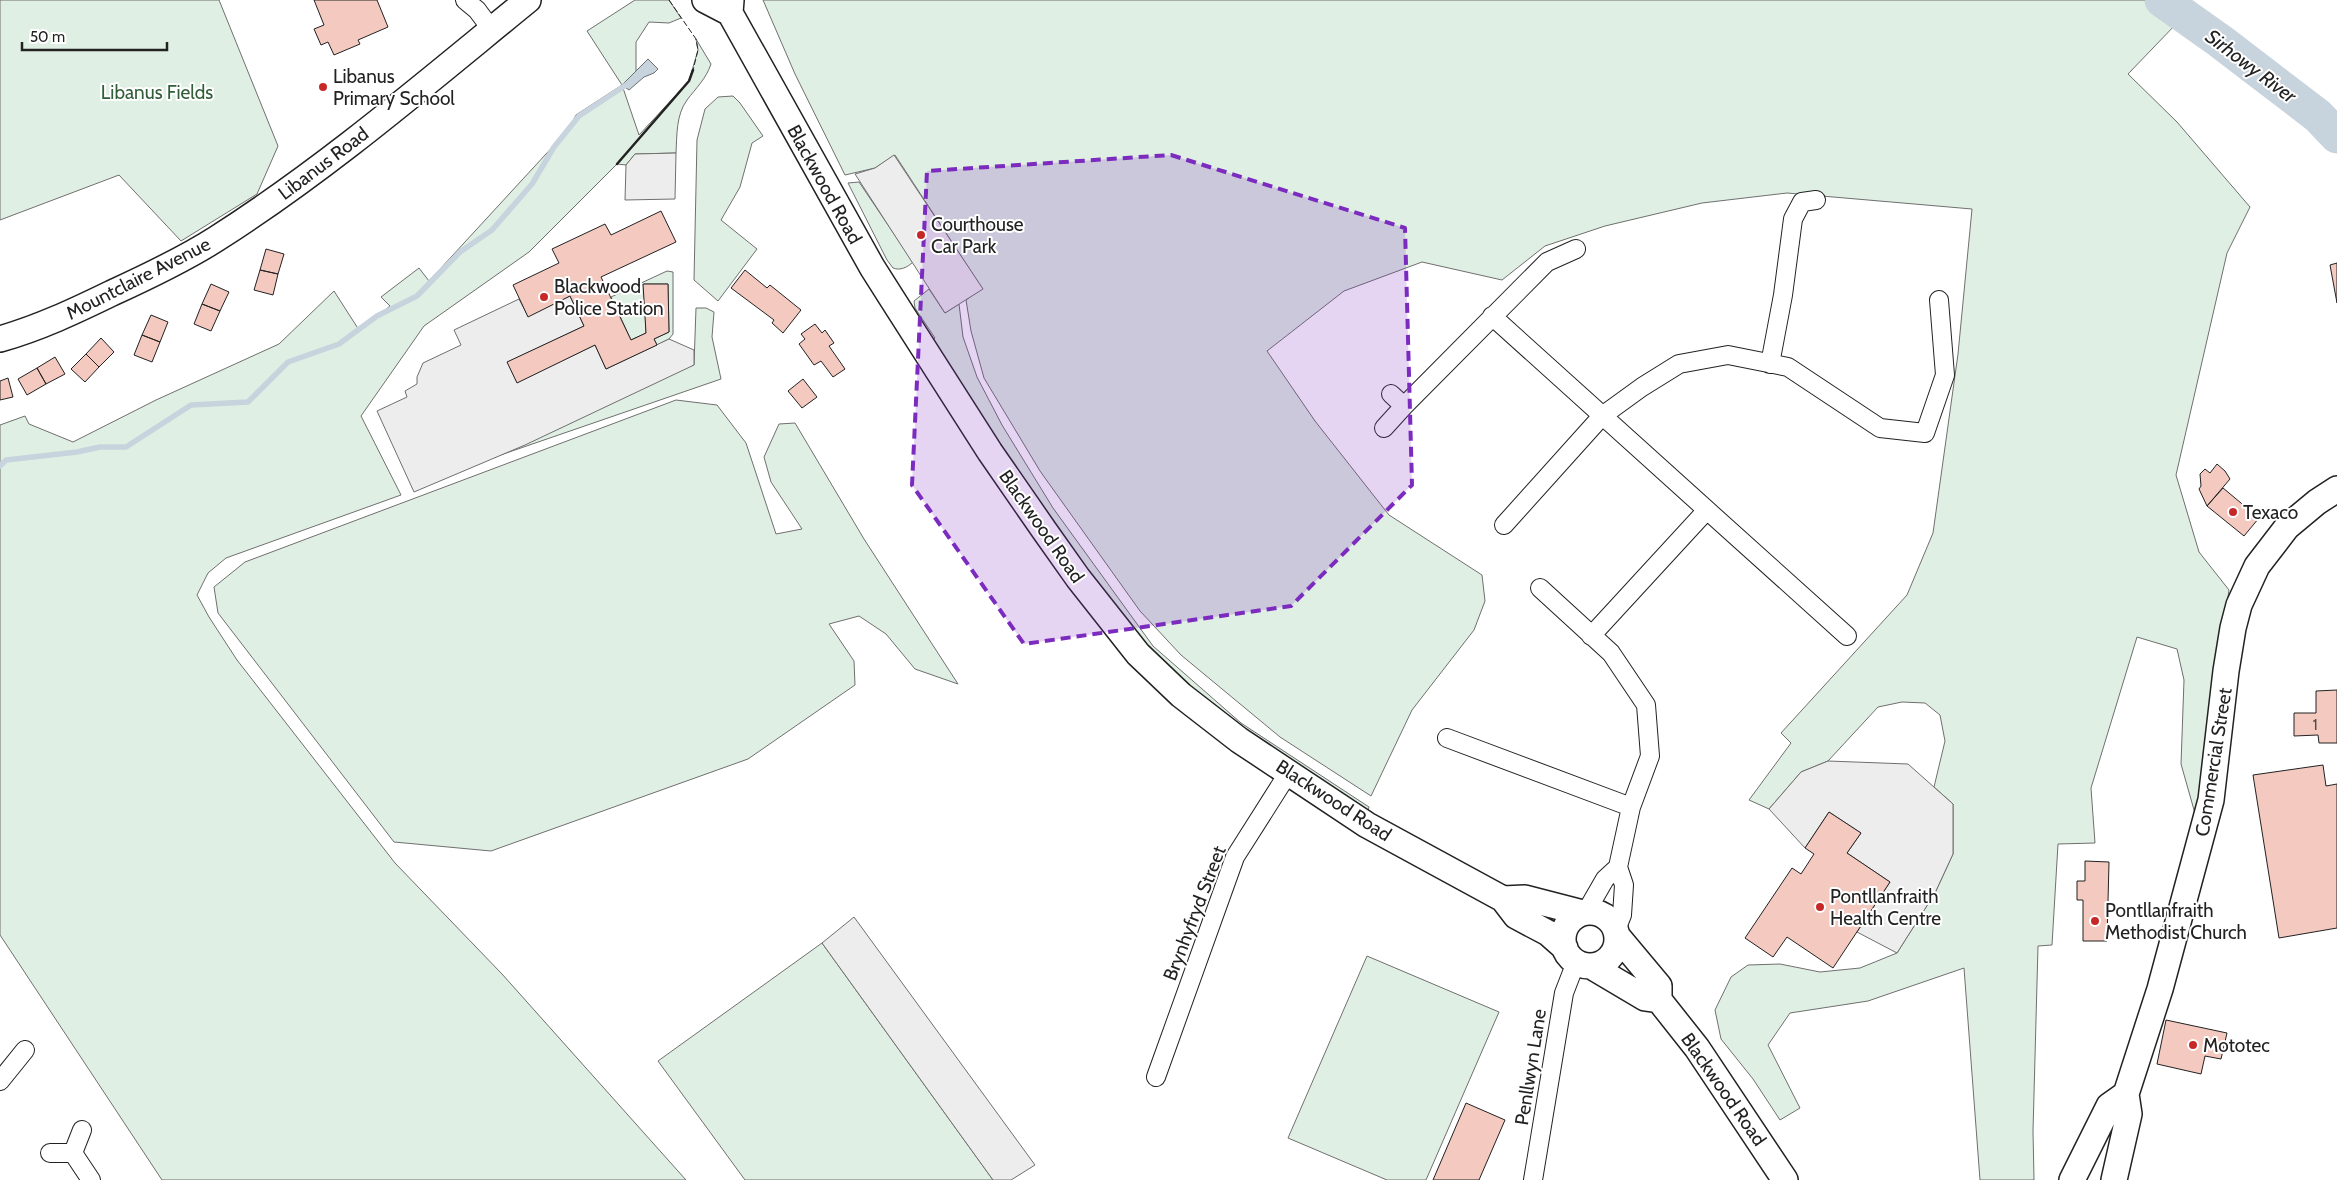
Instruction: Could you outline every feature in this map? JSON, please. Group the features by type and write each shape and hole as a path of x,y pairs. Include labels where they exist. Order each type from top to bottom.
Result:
{"main road":[{"name":"Libanus Road","path":"270,203 360,135 528,0"},
{"name":"Blackwood Road","path":"705,0 731,6 872,267 990,452 1078,578 1138,654 1181,695 1240,740 1367,825 1503,899 1516,916 1548,933 1577,959 1645,998 1659,1000"},
{"name":"Mountclaire Avenue","path":"0,339 30,331 160,270 214,240 270,203"},
{"name":"Commercial Street","path":"2114,1180 2129,1114 2126,1094 2160,989 2211,800 2232,628 2239,605 2257,566 2287,527 2317,502 2337,489"},
{"name":"Blackwood Road","path":"1503,899 1525,898 1585,912"},
{"path":"1585,912 1601,914 1608,918 1617,934 1616,948 1611,957 1602,963 1577,959 1565,930 1575,916 1585,912"},
{"name":"Blackwood Road","path":"1617,934 1659,986 1659,1000 1697,1048 1785,1180"},
{"path":"2072,1180 2109,1106 2126,1094"}],"street":[{"path":"465,0 477,10 492,30"},
{"path":"1770,364 1783,296 1793,219 1802,202 1816,200"},
{"path":"1384,428 1397,400 1492,316 1547,262 1576,249"},
{"path":"1504,525 1602,416 1642,387 1679,364 1728,355 1788,367 1880,428 1925,433 1945,375 1939,300"},
{"path":"1492,316 1847,636"},
{"path":"1591,636 1707,510"},
{"path":"1540,588 1611,653 1646,705 1650,756 1631,807 1618,867 1624,885 1622,915 1617,934"},
{"path":"1447,738 1631,807"},
{"name":"Brynhyfryd Street","path":"1156,1077 1235,857 1289,772"},
{"path":"1585,912 1605,879 1618,867"},
{"name":"Penllwyn Lane","path":"1533,1180 1564,993 1577,959"},
{"path":"0,1081 6,1060 25,1050"},
{"path":"73,1154 82,1130"},
{"path":"50,1152 73,1154"},
{"path":"73,1154 91,1180"}],"highlighted area":[{"path":"1171,155 1405,228 1412,485 1291,606 1024,644 912,485 927,171"}],"green space":[{"name":"Libanus Fields","path":"0,0 219,0 278,146 257,194 181,241 119,175 0,220"},
{"path":"635,0 669,0 681,18 669,23 649,22 636,42 636,71 622,85 587,31"},
{"path":"763,0 2144,0 2178,22 2128,74 2177,122 2250,207 2227,253 2176,475 2199,552 2229,590 2196,817 2181,764 2184,680 2177,649 2137,637 2091,788 2095,843 2058,844 2052,945 2038,946 2033,1131 2034,1180 1980,1180 1964,968 1868,1001 1790,1013 1768,1045 1800,1108 1780,1120 1753,1079 1721,1039 1715,1010 1731,977 1748,965 1780,964 1820,972 1860,968 1897,953 1935,893 1953,854 1953,804 1934,787 1945,741 1940,715 1925,703 1902,702 1878,707 1828,761 1801,772 1769,809 1749,800 1791,743 1781,733 1907,595 1933,533 1958,354 1972,209 1787,193 1702,203 1605,226 1545,246 1502,280 1422,262 1344,291 1267,351 1315,421 1389,515 1482,575 1485,601 1474,630 1412,710 1371,796 1280,737 1181,655 1140,611 1040,471 984,378 971,331 966,300 982,288 895,155 875,168 845,175 795,74"},
{"path":"696,39 711,64 704,79 683,106 678,125 676,153 635,154 626,165 617,164 529,252 424,326 361,416 401,495 226,558 208,573 197,595 237,660 395,863 502,974 686,1180 162,1180 0,935 0,425 25,416 29,424 73,442 156,400 279,344 334,291 359,330 390,306 381,297 419,268 429,281 569,129 576,115 622,85 639,135 689,81 698,50"},
{"path":"733,96 763,136 752,143 740,187 721,220 757,249 718,301 694,280 697,140 705,109 718,97"},
{"path":"859,182 913,262 906,267 901,269 893,268 887,260 848,183"},
{"path":"667,271 673,272 673,334 669,339 657,345 654,339 669,332 668,284 644,284 646,333 631,340 611,297"},
{"path":"929,289 945,313 959,304 963,337 977,377 1002,425 1053,508 1153,646 1241,723 1369,807 1368,811 1252,736 1199,696 1145,646 1029,491 930,342 935,338 915,308 914,301"},
{"path":"696,308 706,308 714,312 712,337 721,379 486,460 498,430 694,365"},
{"path":"676,400 717,405 746,443 776,534 802,529 771,482 764,457 779,424 795,423 864,539 958,684 915,669 886,634 859,616 829,624 854,661 855,685 748,759 491,851 394,842 218,613 214,587 245,562"},
{"path":"822,943 993,1180 745,1180 658,1061"},
{"path":"1367,956 1499,1012 1426,1180 1387,1180 1288,1138"}],"shaded area":[{"path":"648,59 658,69 654,73 644,77 629,90 622,85"},
{"path":"676,153 675,199 625,200 626,165 635,154"},
{"name":"Courthouse Car Park","path":"894,155 983,289 945,313 855,174 875,168"},
{"path":"570,296 584,326 508,362 517,382 595,345 606,369 669,339 694,350 694,365 525,445 414,492 377,411 407,397 405,391 417,384 417,377 423,363 461,345 454,330 519,299 528,316"},
{"path":"1828,761 1908,764 1953,804 1953,854 1935,893 1897,953 1857,932 1890,882 1847,853 1861,833 1829,812 1805,848 1769,809 1801,772"},
{"path":"854,917 1035,1165 1011,1180 993,1180 822,943"}],"building":[{"path":"314,0 377,0 388,27 358,40 360,44 334,55 328,42 321,45 314,29 324,25"},
{"name":"Blackwood Police Station","path":"661,211 676,242 601,277 631,340 646,333 643,284 668,284 669,332 654,339 657,345 606,369 595,345 517,383 507,362 584,326 570,296 528,317 513,285 559,263 552,249 605,224 611,235"},
{"path":"266,249 284,254 278,274 260,270"},
{"path":"2337,263 2337,303 2330,265"},
{"path":"260,270 278,274 273,295 254,290"},
{"path":"745,270 767,288 770,285 801,310 783,333 772,323 774,320 731,288"},
{"path":"211,284 229,292 220,311 202,304"},
{"path":"202,304 220,311 211,331 194,324"},
{"path":"151,315 168,322 160,342 142,335"},
{"path":"815,324 822,333 825,330 834,343 829,346 845,369 833,377 821,361 814,365 799,344 805,339 801,334"},
{"path":"142,335 160,342 152,362 134,355"},
{"path":"101,338 114,352 99,367 86,354"},
{"path":"86,354 99,367 85,382 71,369"},
{"path":"55,357 65,374 46,384 37,368"},
{"path":"37,368 46,384 27,395 18,379"},
{"path":"8,378 13,397 0,400 0,381"},
{"path":"803,379 817,397 802,408 788,391"},
{"path":"2217,464 2230,479 2207,506 2199,489 2201,486 2200,474 2205,469 2210,473"},
{"name":"Texaco","path":"2223,488 2259,518 2244,536 2207,506"},
{"path":"2337,690 2337,743 2319,743 2318,735 2294,736 2294,713 2316,713 2316,691"},
{"path":"2323,765 2326,786 2337,784 2337,928 2279,938 2253,775"},
{"name":"Pontllanfraith Health Centre","path":"1829,812 1861,833 1847,853 1890,882 1833,968 1787,937 1773,957 1745,938 1792,868 1801,874 1814,854 1805,848"},
{"name":"Pontllanfraith Methodist Church","path":"2085,861 2109,862 2107,941 2083,941 2083,900 2077,900 2077,881 2085,881"},
{"name":"Mototec","path":"2166,1020 2227,1033 2221,1059 2205,1056 2201,1074 2157,1064"},
{"path":"1466,1103 1505,1120 1479,1180 1433,1180"}],"waterway":[{"name":"Sirhowy River","path":"2162,0 2220,41 2318,116 2337,136"},
{"path":"0,466 6,460 77,452 100,447 126,447 191,405 248,402 288,362 339,344 377,316 417,296 460,252 492,230 532,184 554,147 579,116 629,83"}],"fence":[{"path":"669,0 696,39 698,50 693,70"}],"wall":[{"path":"617,164 689,81 693,70"}],"place":[{"name":"Libanus Primary School","path":"323,87"},
{"name":"Courthouse Car Park","path":"921,235"},
{"name":"Blackwood Police Station","path":"544,297"},
{"name":"Texaco","path":"2233,512"},
{"name":"Pontllanfraith Health Centre","path":"1820,907"},
{"name":"Pontllanfraith Methodist Church","path":"2095,921"},
{"name":"Mototec","path":"2193,1045"}]}
